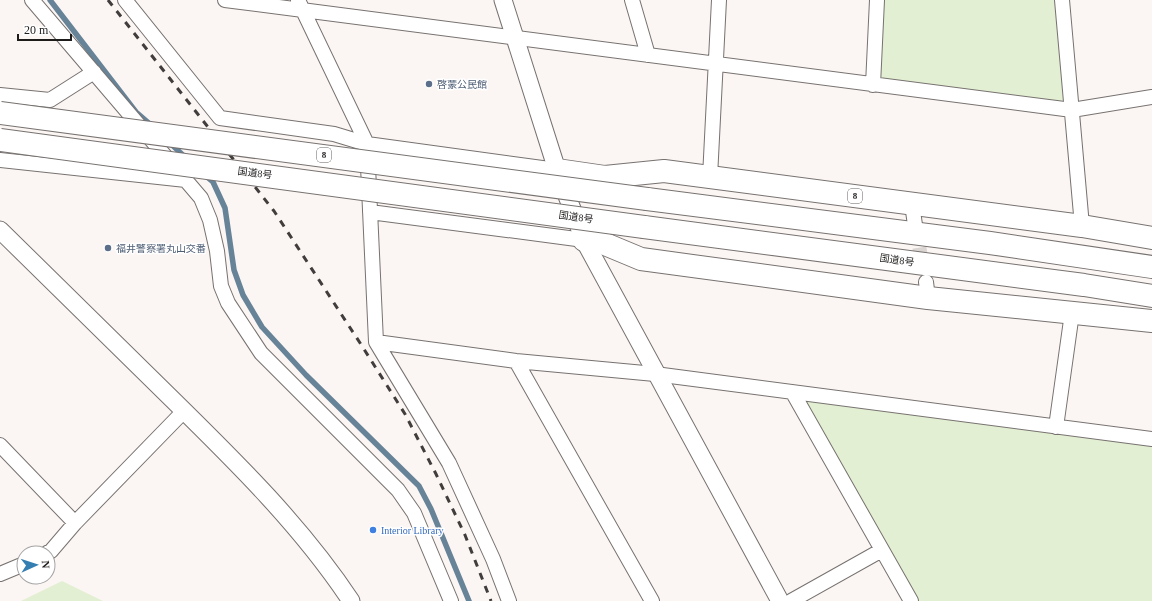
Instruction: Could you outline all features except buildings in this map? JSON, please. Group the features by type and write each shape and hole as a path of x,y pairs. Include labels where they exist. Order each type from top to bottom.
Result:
{"highway":[{"name":"8","path":"0,113 990,243 1152,267"},
{"name":"国道8号","path":"0,140 1084,285 1152,296"},
{"name":"8","path":"557,170 605,177 664,171 710,176 1082,226 1152,238"},
{"path":"584,240 605,244 641,259 927,290 1072,313 1152,321"}],"street":[{"path":"32,0 201,198 210,220 221,286 228,303 261,353 398,490 414,513 451,601"},
{"path":"125,0 220,118 334,134 367,144 557,170"},
{"path":"225,0 301,5 515,38 1072,110 1152,97"},
{"path":"503,0 557,170 584,240 655,374 780,601"},
{"path":"632,0 648,55"},
{"path":"710,176 719,0"},
{"path":"873,85 877,0"},
{"path":"1062,0 1082,226"},
{"path":"301,5 367,144 376,342 449,463 493,559 509,601"},
{"path":"0,95 50,100 94,72"},
{"path":"0,160 186,180"},
{"path":"912,204 916,225"},
{"path":"370,212 584,240"},
{"path":"0,230 241,468 301,534 335,577 351,601"},
{"path":"1056,427 1072,313"},
{"path":"376,342 516,361 655,374 1152,439"},
{"path":"516,361 652,601"},
{"path":"794,393 911,601"},
{"path":"56,545 75,523 184,411"},
{"path":"0,445 75,523"},
{"path":"791,601 882,550"},
{"path":"0,574 16,567"}],"green space":[{"path":"877,0 1062,0 1071,103 880,86"},
{"path":"793,393 1152,439 1152,601 911,601"},
{"path":"62,581 103,601 21,601"}],"waterway":[{"path":"50,0 136,112 151,125"},
{"path":"170,143 186,158"},
{"path":"206,176 213,182 225,208 234,270 243,295 262,327 306,375 419,486 431,509 469,601"}],"tunnel":[{"path":"916,227 923,270"}],"railway":[{"path":"108,0 274,211 362,346 405,414 436,474 465,535 491,601"}],"place":[{"name":"啓蒙公民館","path":"429,84"},
{"name":"福井警察署丸山交番","path":"108,248"},
{"name":"Interior Library","path":"373,530"}]}
